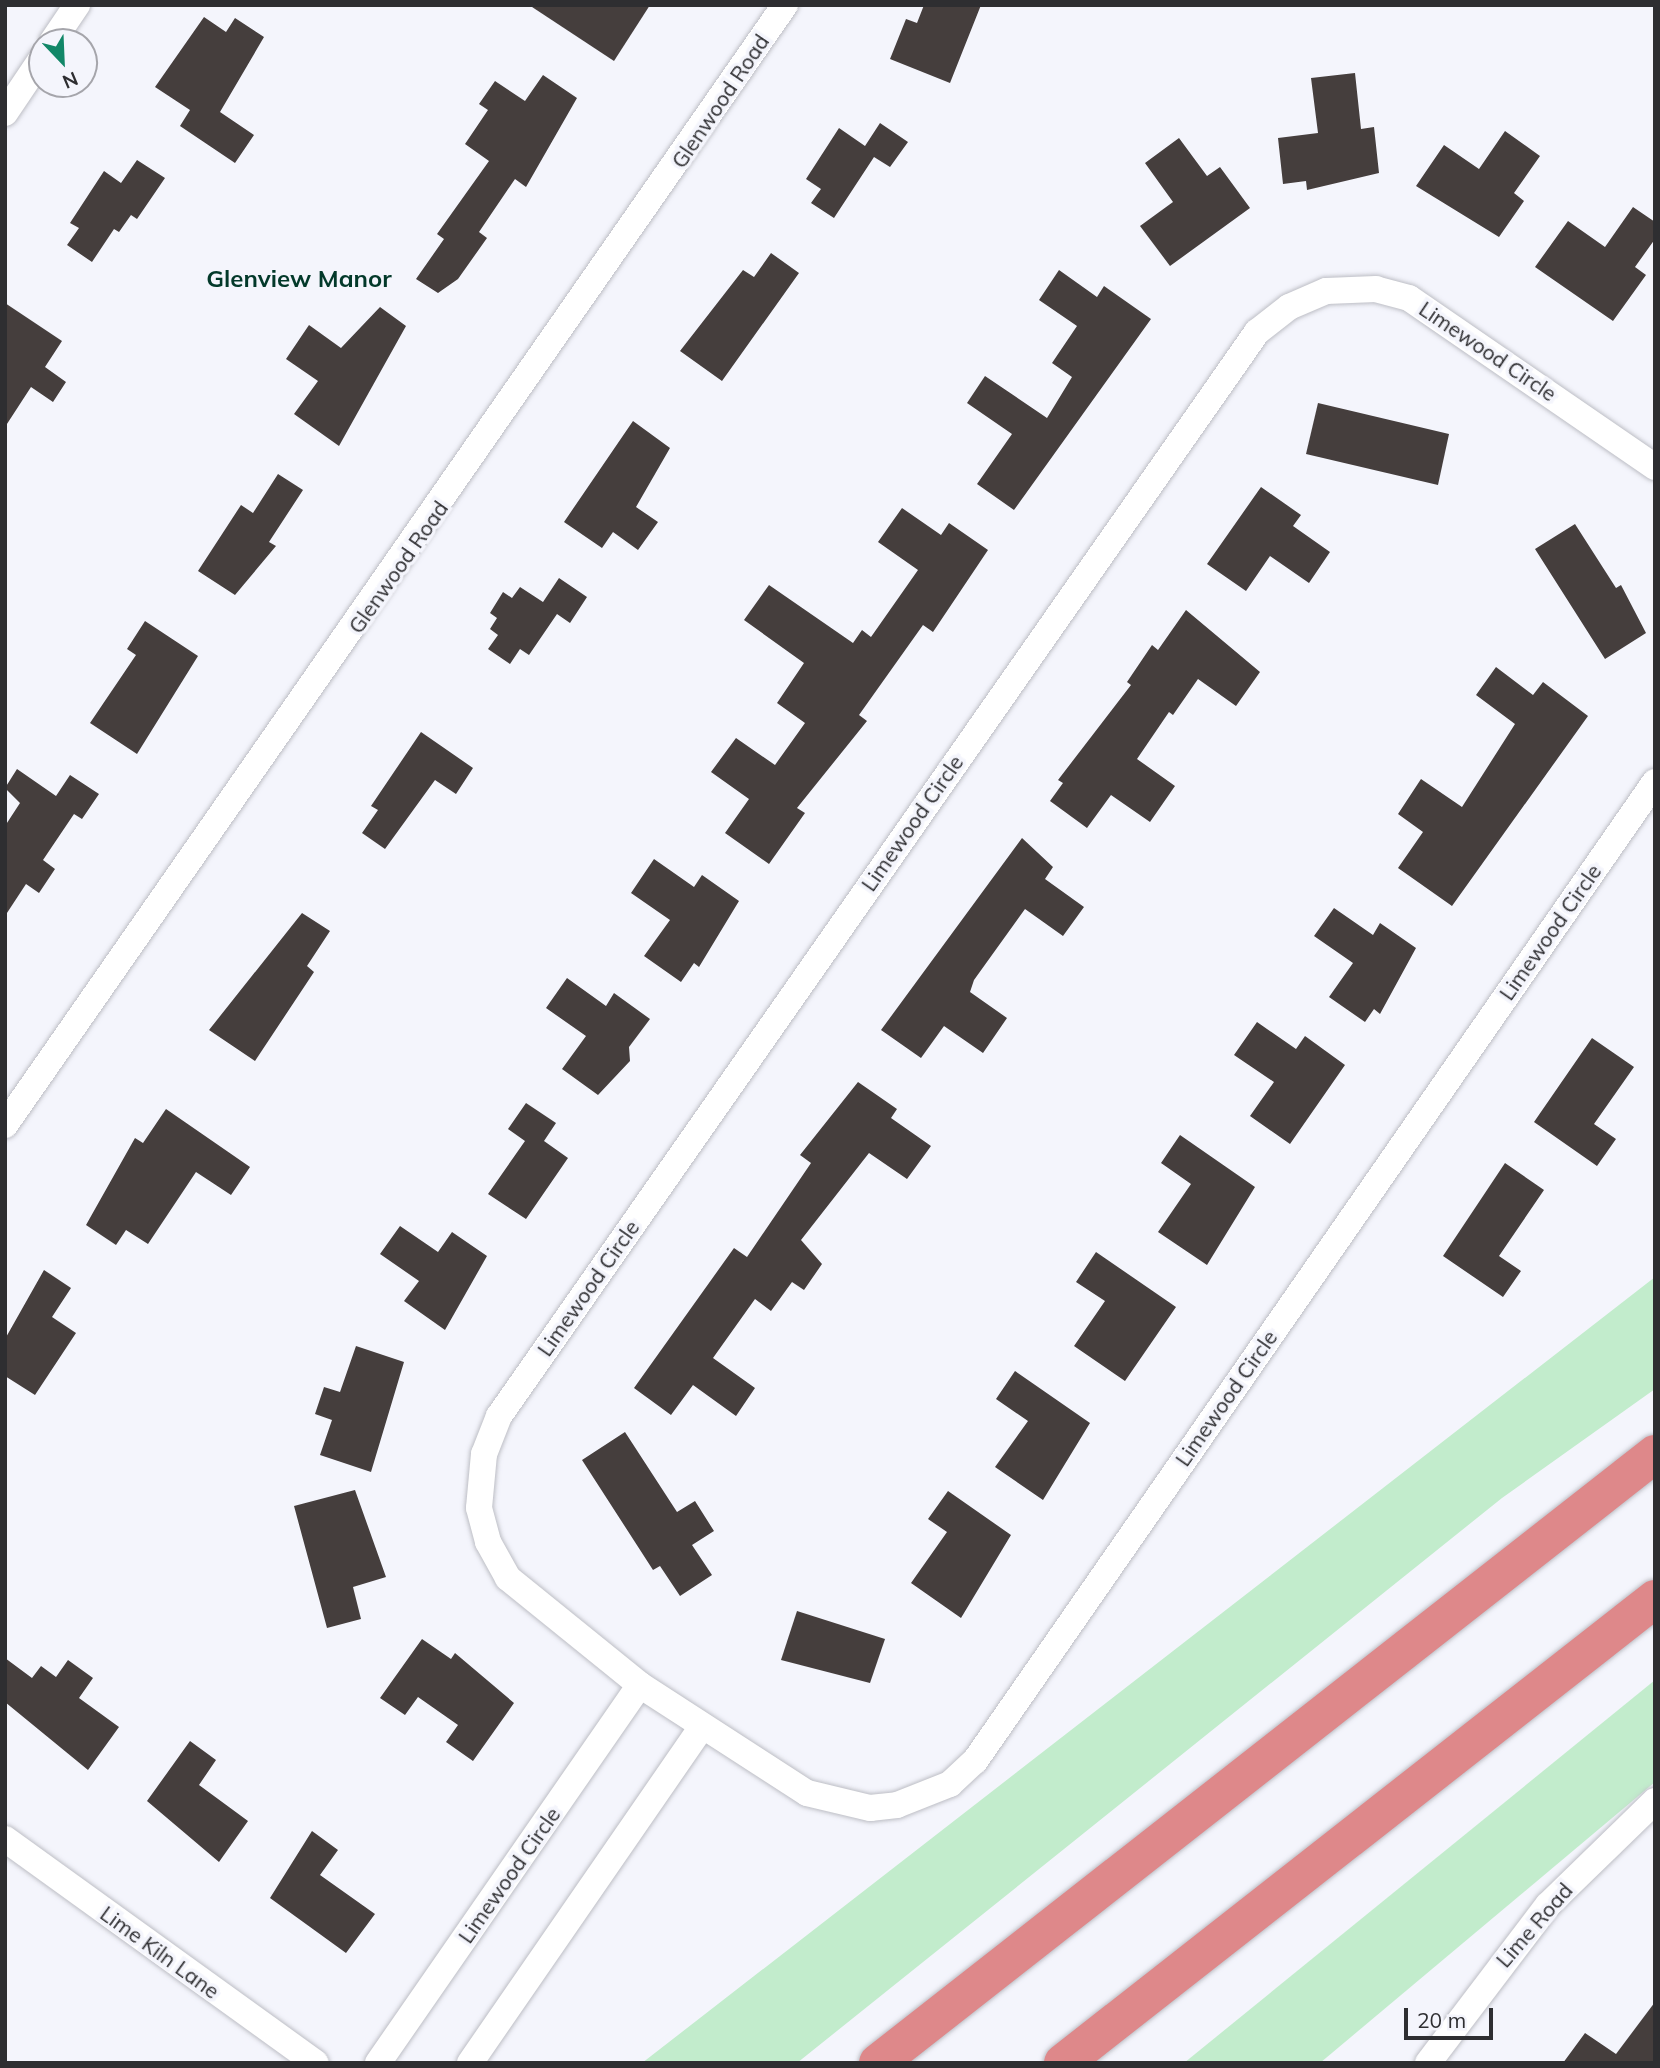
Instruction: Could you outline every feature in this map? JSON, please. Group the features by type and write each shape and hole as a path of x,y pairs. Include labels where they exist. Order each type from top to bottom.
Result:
{"highway":[{"path":"878,2063 1655,1454"},
{"path":"1063,2063 1655,1599"}],"street":[{"path":"61,28 77,5"},
{"name":"Glenwood Road","path":"5,1125 785,5"},
{"path":"5,113 28,79"},
{"name":"Limewood Circle","path":"1655,467 1409,298 1376,289 1326,291 1289,307 1256,332 490,1434 479,1508 497,1561 523,1593 639,1685 789,1783 848,1806 897,1805 929,1795 975,1761 1655,782"},
{"name":"Limewood Circle","path":"378,2063 639,1685"},
{"path":"470,2063 701,1728"},
{"name":"Lime Road","path":"1428,2063 1548,1905 1655,1801"},
{"name":"Lime Kiln Lane","path":"5,1839 316,2063"}],"green space":[{"path":"1655,1277 1655,1389 1502,1498 797,2063 642,2063"},
{"path":"1655,1680 1655,1782 1320,2063 1184,2063"}],"building":[{"path":"529,5 650,5 614,61"},
{"path":"924,5 981,5 950,83 890,59 906,19 917,23"},
{"path":"204,17 226,32 235,18 264,37 220,112 254,135 235,163 180,126 190,110 155,87"},
{"path":"1355,73 1361,129 1374,127 1379,173 1307,190 1306,181 1283,184 1278,138 1318,133 1311,78"},
{"path":"543,75 577,98 526,187 515,179 479,232 487,238 458,279 438,293 416,279 444,239 437,234 489,161 465,144 488,110 479,104 495,81 525,101"},
{"path":"880,123 908,142 890,167 874,157 834,218 811,203 821,189 806,179 839,128 865,146"},
{"path":"1505,131 1540,156 1514,193 1524,201 1499,237 1416,186 1444,145 1479,169"},
{"path":"1179,138 1207,176 1220,167 1250,208 1170,266 1140,226 1173,202 1145,163"},
{"path":"137,160 165,178 137,219 131,215 119,232 114,229 92,262 67,245 79,228 70,223 104,171 121,183"},
{"path":"1633,207 1655,222 1655,239 1635,267 1646,275 1613,321 1535,267 1568,221 1605,247"},
{"path":"771,253 799,273 722,381 680,351 743,270 754,277"},
{"path":"1059,270 1097,297 1104,286 1151,319 1014,510 977,484 1012,434 967,403 985,376 1047,418 1072,377 1052,363 1077,326 1039,300"},
{"path":"5,303 62,341 45,367 66,382 53,402 31,387 5,427"},
{"path":"380,307 406,326 339,446 294,414 318,381 286,359 309,325 341,348"},
{"path":"1318,403 1449,434 1438,485 1306,454"},
{"path":"633,421 670,448 636,507 658,522 638,550 613,532 602,548 564,522"},
{"path":"278,474 303,490 269,542 276,546 235,595 198,571 241,505 253,513"},
{"path":"1261,487 1301,515 1293,526 1330,552 1309,583 1270,556 1246,591 1207,564"},
{"path":"902,508 941,535 949,523 988,550 933,632 923,625 859,715 867,721 797,808 805,813 769,864 725,833 749,799 711,772 736,738 775,765 805,723 777,703 804,663 744,620 769,585 853,643 862,630 871,637 918,570 878,542"},
{"path":"1575,524 1616,588 1621,585 1646,633 1605,659 1535,549"},
{"path":"559,578 587,597 570,623 557,614 529,655 520,649 510,664 488,649 498,635 490,629 497,618 490,613 503,592 512,598 520,587 543,602"},
{"path":"1186,610 1260,672 1236,706 1198,679 1173,715 1169,712 1137,759 1175,786 1150,822 1111,795 1087,828 1050,801 1063,783 1058,780 1131,685 1127,682 1152,645 1158,650"},
{"path":"145,621 198,656 137,754 90,723 136,655 127,649"},
{"path":"1496,667 1533,695 1543,682 1588,716 1452,906 1398,868 1423,832 1398,814 1421,779 1462,807 1515,724 1476,695"},
{"path":"421,732 473,768 456,794 435,780 385,849 362,833 378,810 371,806"},
{"path":"17,769 56,796 70,775 99,794 82,819 74,814 43,860 55,869 39,893 26,884 5,916 5,826 20,803 5,788"},
{"path":"1022,838 1053,867 1045,879 1084,907 1063,936 1025,909 974,980 970,992 1007,1018 983,1053 944,1026 921,1058 881,1030"},
{"path":"654,859 694,887 702,875 739,901 699,967 694,963 681,982 644,956 670,920 631,893"},
{"path":"1334,908 1373,935 1380,923 1416,948 1380,1014 1374,1009 1365,1022 1329,997 1353,963 1314,936"},
{"path":"302,913 330,931 307,966 314,972 255,1061 209,1030"},
{"path":"567,978 606,1006 614,993 650,1019 629,1047 630,1061 598,1095 562,1069 586,1036 546,1008"},
{"path":"1257,1022 1296,1049 1305,1036 1345,1065 1290,1144 1250,1116 1274,1082 1234,1055"},
{"path":"1592,1038 1634,1067 1594,1124 1616,1139 1597,1166 1534,1122"},
{"path":"858,1082 897,1109 891,1118 931,1146 907,1179 869,1153 801,1240 822,1264 804,1290 792,1282 771,1311 755,1299 713,1358 755,1388 736,1416 693,1385 671,1415 634,1388 734,1248 747,1257 811,1163 800,1155"},
{"path":"526,1103 556,1123 544,1141 568,1158 526,1219 488,1194 525,1141 508,1129"},
{"path":"166,1109 250,1167 231,1195 196,1172 148,1244 126,1230 116,1245 86,1225 135,1138 143,1143"},
{"path":"1180,1135 1255,1187 1207,1265 1158,1232 1191,1184 1161,1163"},
{"path":"1505,1163 1544,1190 1499,1256 1521,1271 1503,1297 1443,1256"},
{"path":"400,1226 438,1252 452,1232 487,1256 445,1330 404,1301 419,1281 380,1254"},
{"path":"1096,1252 1176,1307 1125,1381 1074,1346 1105,1301 1076,1282"},
{"path":"44,1270 71,1288 52,1317 76,1333 35,1395 5,1376 5,1339"},
{"path":"356,1346 404,1362 371,1472 320,1455 332,1420 315,1414 324,1387 340,1392"},
{"path":"1015,1371 1090,1423 1043,1500 995,1467 1028,1421 996,1399"},
{"path":"625,1432 677,1512 695,1501 714,1531 692,1545 712,1575 680,1596 660,1566 653,1570 582,1460"},
{"path":"355,1490 386,1577 353,1587 361,1619 327,1628 294,1506"},
{"path":"948,1491 1011,1535 961,1618 911,1583 947,1532 928,1519"},
{"path":"797,1611 885,1639 870,1683 781,1660"},
{"path":"422,1639 451,1659 455,1653 514,1703 473,1761 446,1742 458,1725 418,1697 405,1715 380,1698"},
{"path":"5,1658 32,1678 41,1666 56,1677 68,1660 93,1678 79,1698 119,1727 88,1770 5,1702"},
{"path":"190,1741 216,1760 199,1785 248,1821 219,1862 147,1801"},
{"path":"312,1831 338,1850 320,1875 375,1914 346,1953 270,1898"},
{"path":"1655,2002 1655,2063 1563,2063 1585,2033 1616,2054"}],"district":[{"name":"Glenview Manor","path":"299,279"}]}
